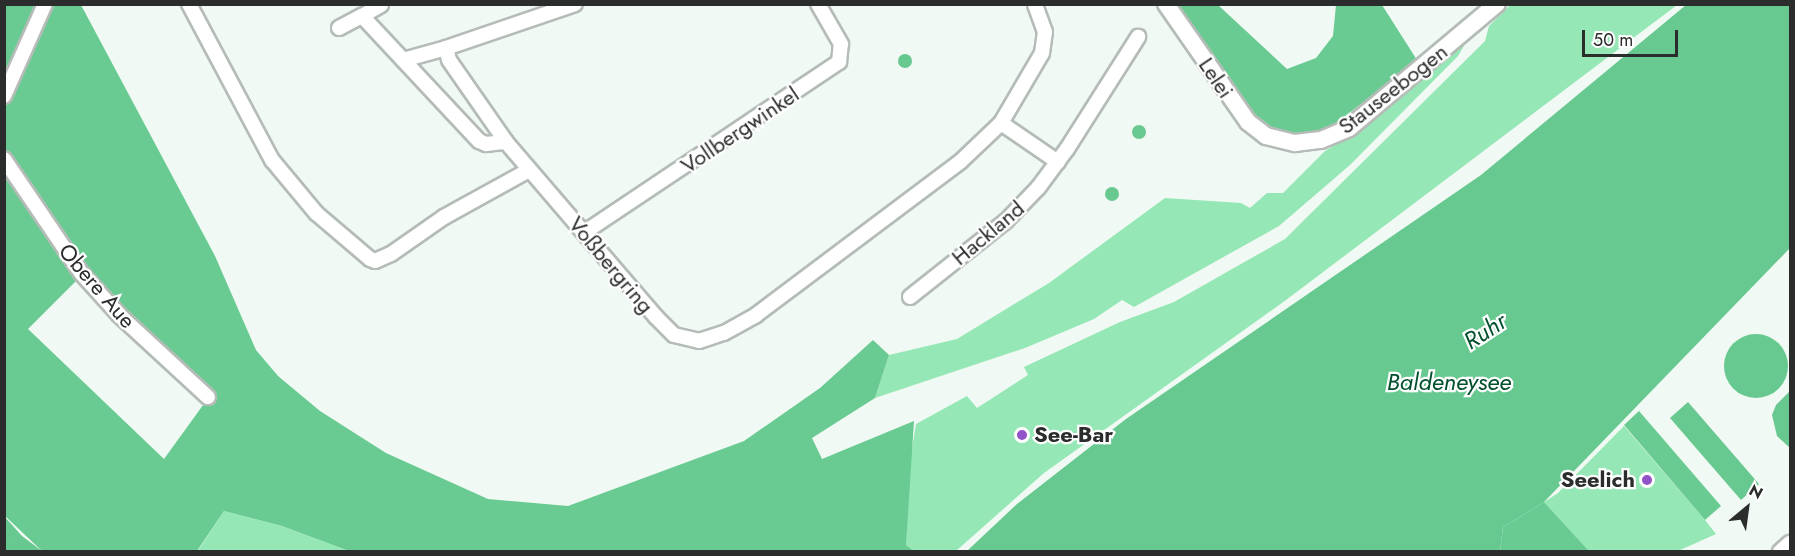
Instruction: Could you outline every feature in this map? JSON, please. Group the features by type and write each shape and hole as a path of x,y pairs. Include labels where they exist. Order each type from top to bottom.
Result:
{"street":[{"path":"4,96 45,4"},
{"path":"189,4 272,160 316,213 370,259 392,254 444,217 529,170"},
{"path":"402,60 428,50 446,48 575,4"},
{"name":"Vollbergwinkel","path":"585,232 839,62 841,44 818,4"},
{"name":"Voßbergring","path":"446,48 454,71 506,142 667,330 682,339 709,339 756,315 961,161 1001,123 1041,52 1045,32 1035,4"},
{"name":"Lelei","path":"1166,4 1240,112 1256,129 1276,140"},
{"name":"Stauseebogen","path":"1276,140 1313,141 1349,128 1497,4"},
{"path":"339,28 381,5"},
{"path":"362,16 479,141 486,144 506,142"},
{"name":"Hackland","path":"910,297 1006,221 1058,162 1138,37"},
{"path":"1001,123 1058,162"},
{"name":"Obere Aue","path":"4,159 82,274 119,315 208,397"},
{"path":"1781,552 1791,544"}],"shaded area":[{"path":"5,5 41,5 5,90"},
{"path":"49,5 81,5 215,256 256,350 278,376 320,411 386,453 488,499 568,506 744,441 820,388 873,340 889,355 875,398 812,438 822,459 914,421 906,545 914,551 349,551 282,526 224,511 197,551 42,551 5,516 4,162 81,276 28,329 164,459 206,401 83,273 5,155 5,103"},
{"path":"1169,5 1218,5 1287,69 1316,58 1333,36 1336,5 1382,5 1417,60 1334,125 1318,133 1295,135 1267,125 1247,110"},
{"path":"1510,5 1677,5 1286,300 1044,473 956,551 914,551 906,545 908,473 916,424 967,396 977,408 1028,375 1024,367 1120,322 1174,302 1285,239 1485,41 1489,26"},
{"path":"1469,37 1458,56 1350,165 1279,226 1134,307 1122,300 1094,319 1025,348 875,398 889,355 957,339 1049,283 1165,198 1241,203 1250,208 1267,193 1283,193 1325,151 1356,132"},
{"path":"1639,411 1721,506 1705,520 1624,425"},
{"path":"1624,426 1716,534 1678,551 1589,551 1544,502 1558,493"},
{"path":"1544,502 1589,551 1500,551 1503,527"},
{"path":"224,511 282,526 349,551 197,552"}],"water":[{"name":"Baldeneysee","path":"1686,5 1790,5 1790,248 1544,502 1503,527 1500,551 967,551 1017,504 1126,419 1481,175"},
{"path":"905,54 910,56 912,61 910,66 905,68 900,66 898,61 900,56"},
{"path":"1139,125 1144,127 1146,132 1144,137 1139,139 1134,137 1132,132 1134,127"},
{"path":"1109,187 1115,187 1119,194 1115,201 1109,201 1105,197 1105,191"},
{"path":"1756,334 1768,336 1779,343 1786,354 1788,366 1786,378 1779,389 1768,396 1756,398 1744,396 1733,389 1726,378 1724,366 1726,354 1733,343 1744,336"},
{"path":"1790,391 1790,448 1777,436 1772,415 1776,405"},
{"path":"1688,402 1759,484 1741,500 1670,418"},
{"path":"4,516 22,536 42,551 5,551"}],"place":[{"name":"See-Bar","path":"1022,435"},
{"name":"Seelich","path":"1647,480"}],"water label":[{"name":"Ruhr","path":"1485,331"}]}
